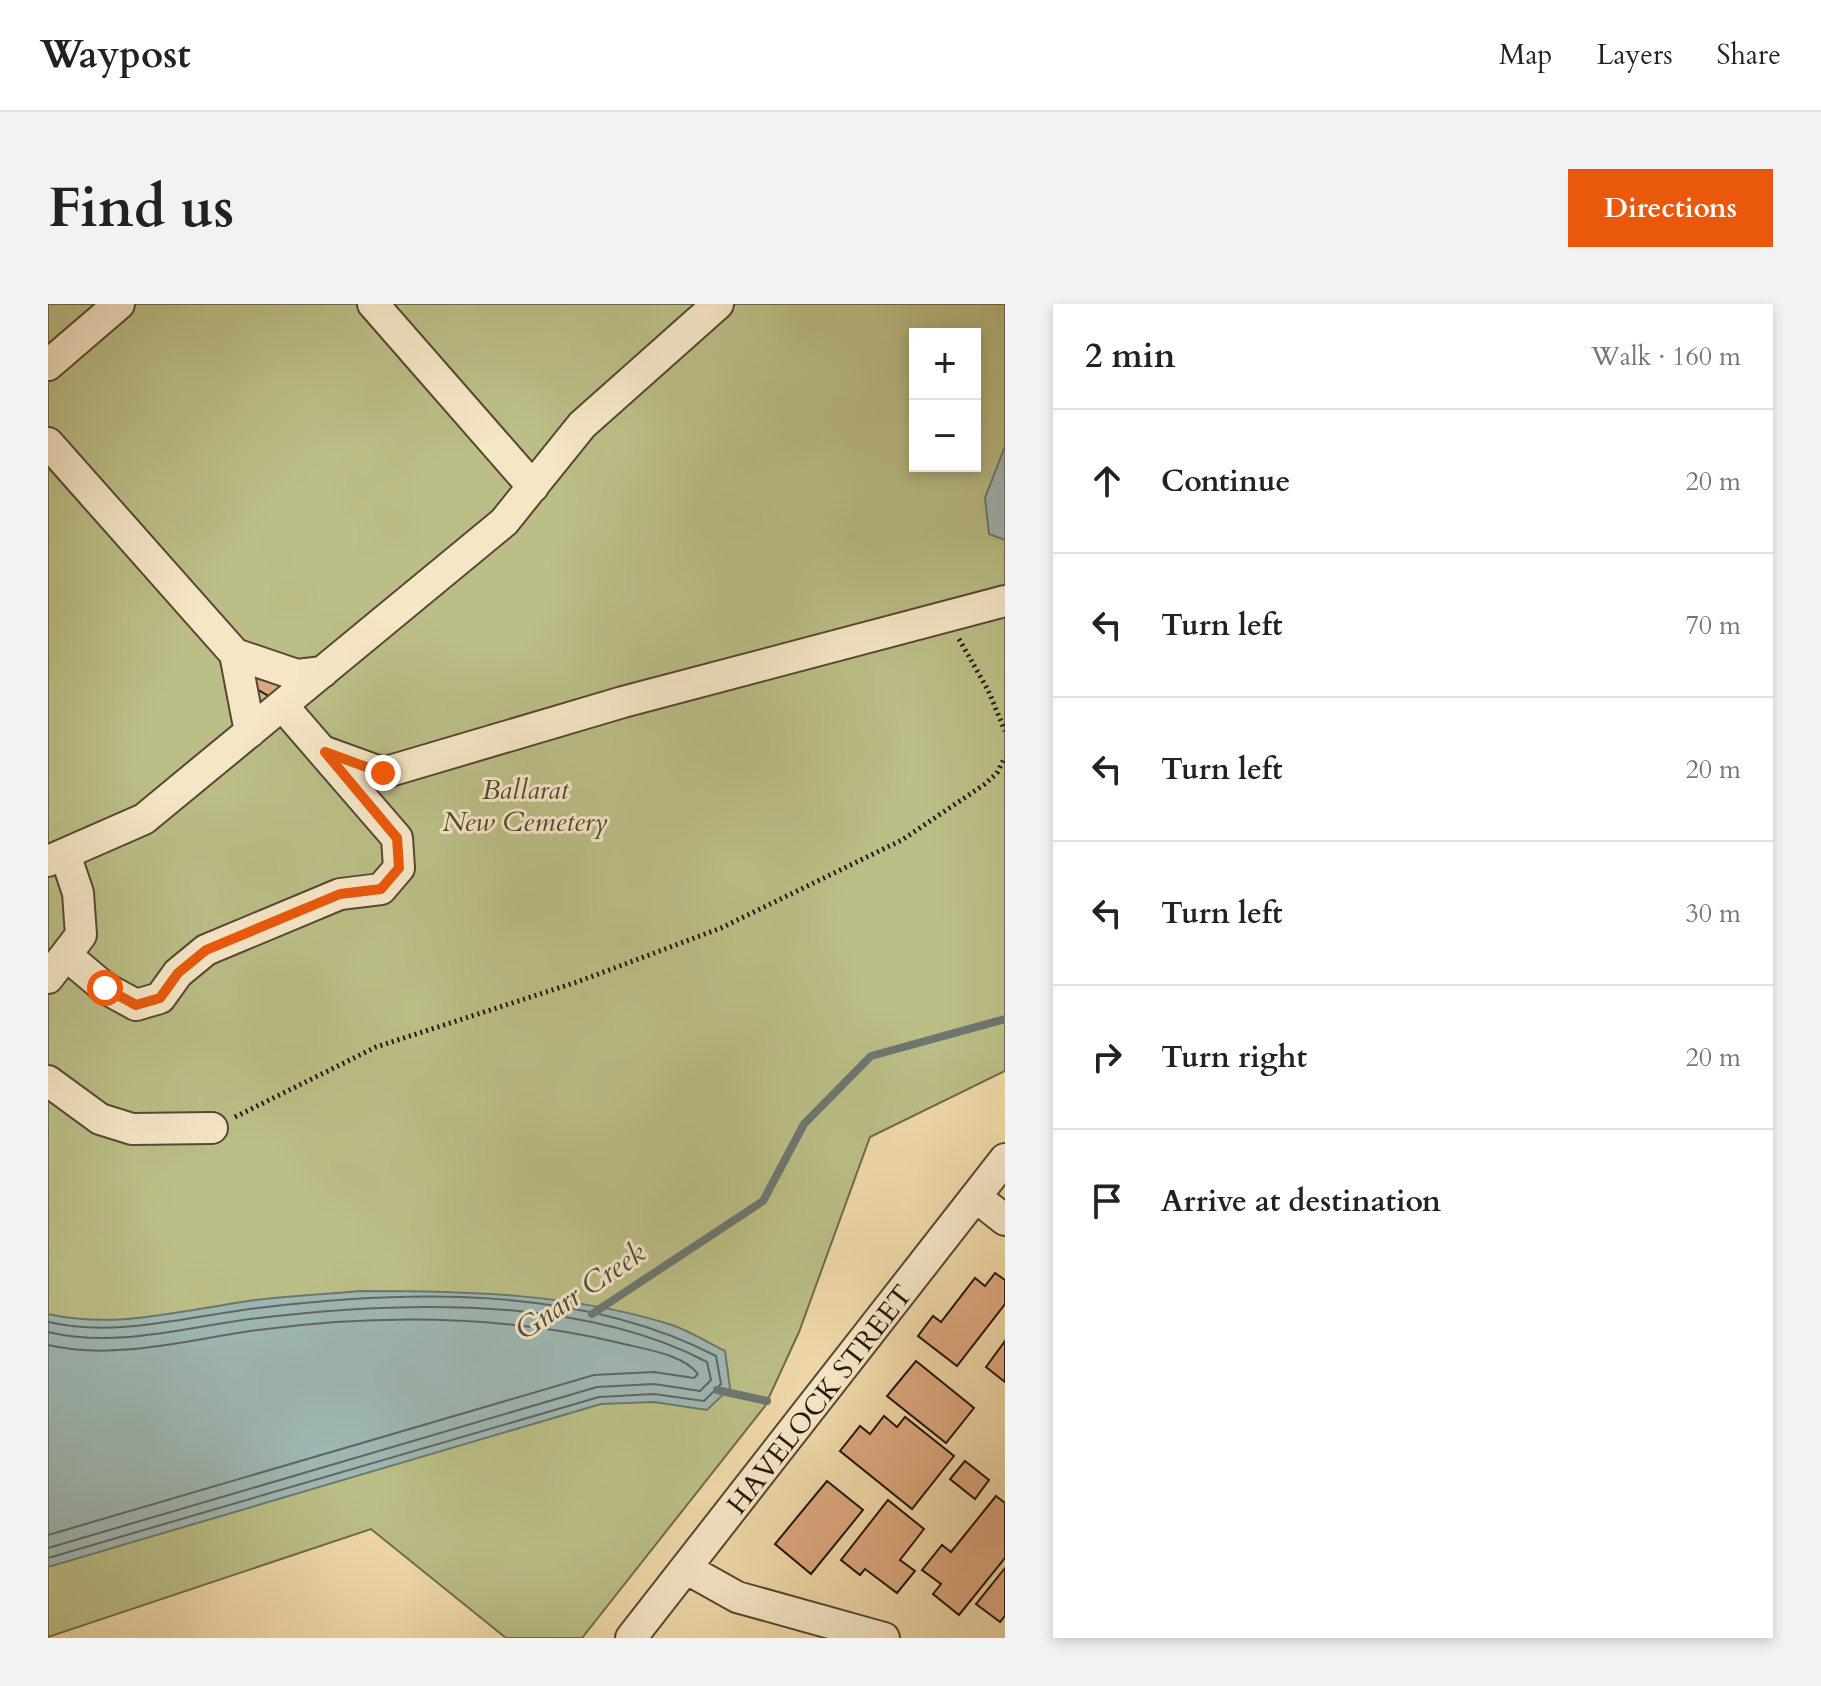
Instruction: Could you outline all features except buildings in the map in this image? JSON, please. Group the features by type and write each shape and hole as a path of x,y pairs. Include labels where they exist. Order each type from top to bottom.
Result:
{"street":[{"path":"48,365 119,304"},
{"path":"373,304 533,487"},
{"path":"282,705 397,838 399,868 381,889 340,894 206,950 178,973 160,998 136,1005 57,966 81,935 78,893 56,857 144,819 282,705 323,672 504,522 582,425 718,304"},
{"path":"48,443 235,654 297,675 323,672"},
{"path":"325,752 383,773 623,702 1005,601"},
{"path":"235,654 250,732"},
{"path":"48,1081 100,1119 132,1129 212,1128"},
{"name":"HAVELOCK STREET","path":"631,1638 1005,1159"},
{"path":"976,1197 1005,1220"},
{"path":"687,1569 737,1597 884,1638"}],"path":[{"path":"946,618 988,690 1005,731"},
{"path":"212,1128 376,1047 577,982 721,928 902,840 985,784 997,773 1005,757"}],"green space":[{"name":"Ballarat New Cemetery","path":"48,304 1005,304 1005,1071 870,1137 799,1332 765,1406 582,1638 506,1638 371,1529 48,1637"}],"water":[{"path":"1005,446 1005,540 989,534 985,498"},
{"path":"361,1291 516,1296 631,1314 676,1327 725,1351 730,1388 707,1410 654,1402 601,1404 48,1567 48,1314 100,1320 126,1319 256,1300"}],"waterway":[{"name":"Gnarr Creek","path":"592,1314 763,1201 804,1124 871,1056 1005,1019"},
{"path":"717,1390 767,1401"}],"route":[{"path":"105,988 136,1005 160,998 178,973 206,950 340,894 381,889 399,868 397,838 325,752 383,773"}]}
